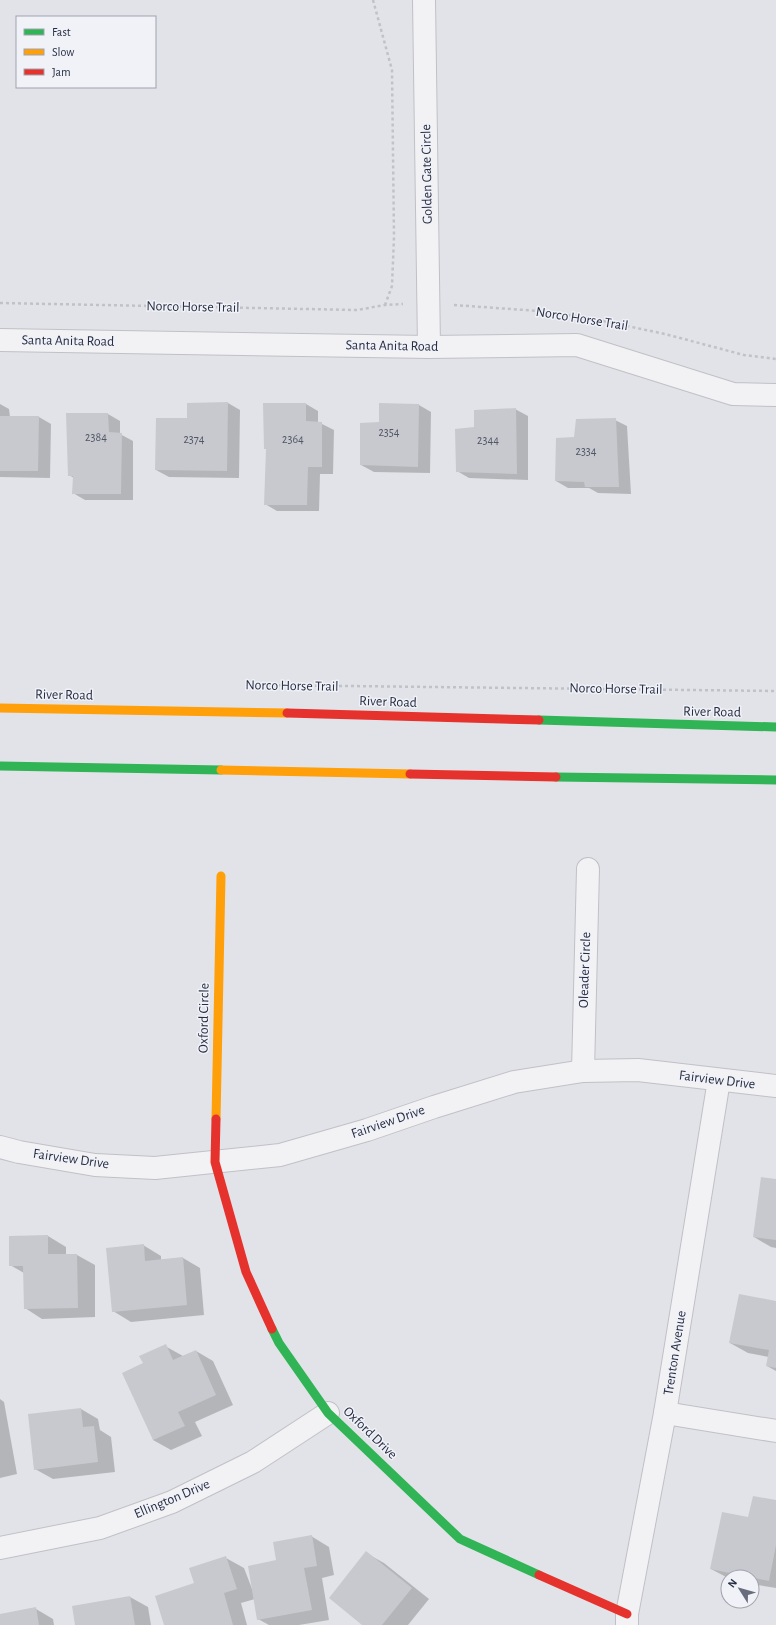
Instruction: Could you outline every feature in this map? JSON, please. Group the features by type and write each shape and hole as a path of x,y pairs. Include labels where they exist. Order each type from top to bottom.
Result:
{"main road":[{"name":"River Road","path":"0,708 209,711 776,727"},
{"path":"0,766 593,778 776,780"},
{"name":"Oxford Circle","path":"215,1162 221,876"},
{"name":"Oxford Drive","path":"215,1162 246,1272 279,1343 328,1412 460,1539 627,1619"}],"street":[{"name":"Golden Gate Circle","path":"424,0 429,347"},
{"name":"Santa Anita Road","path":"0,340 429,347 577,345 733,394 776,395"},
{"name":"Oleader Circle","path":"583,1071 588,869"},
{"name":"Fairview Drive","path":"0,1147 19,1152 95,1165 155,1168 280,1155 367,1130 434,1106 514,1082 583,1071 638,1070 776,1086"},
{"name":"Trenton Avenue","path":"627,1619 665,1413 719,1080"},
{"name":"Ellington Drive","path":"0,1548 100,1528 172,1502 253,1462 328,1412"},
{"path":"665,1413 776,1431"}],"path":[{"path":"373,0 392,70 394,237 392,286 385,305"},
{"name":"Norco Horse Trail","path":"0,303 357,310 385,305 428,304 539,311 589,318 665,334 744,355 776,359"},
{"name":"Norco Horse Trail","path":"253,685 776,691"}],"building":[{"path":"228,402 227,471 155,470 156,418 187,418 187,403"},
{"path":"263,403 306,403 306,421 322,422 322,467 308,467 307,505 264,505 266,449 264,449"},
{"path":"379,403 419,404 418,467 360,465 360,423 379,422"},
{"path":"516,408 517,474 456,472 455,429 474,427 474,410"},
{"path":"66,413 108,413 109,432 122,433 121,494 72,494 73,476 68,476"},
{"path":"0,416 39,416 38,471 0,471"},
{"path":"616,418 619,487 585,487 584,482 555,481 556,438 574,437 576,419"},
{"path":"761,1177 776,1179 776,1240 753,1237"},
{"path":"48,1235 48,1254 77,1254 78,1308 24,1309 23,1266 9,1266 9,1236"},
{"path":"144,1244 145,1261 183,1257 187,1305 112,1312 106,1248"},
{"path":"739,1294 776,1301 776,1368 766,1366 769,1350 729,1343"},
{"path":"166,1344 173,1360 196,1350 216,1395 178,1412 185,1426 153,1440 122,1373 143,1363 139,1356"},
{"path":"81,1408 83,1427 94,1426 98,1462 34,1470 28,1414"},
{"path":"753,1496 776,1500 776,1545 769,1581 760,1579 760,1569 720,1569 720,1571 710,1569 722,1512 748,1517"},
{"path":"312,1535 317,1566 304,1568 312,1610 257,1620 248,1566 276,1560 273,1542"},
{"path":"366,1551 412,1588 382,1625 362,1625 329,1598"},
{"path":"226,1556 237,1589 224,1593 233,1625 164,1625 155,1596 194,1583 189,1568"},
{"path":"130,1596 135,1625 75,1625 72,1606"},
{"path":"36,1607 39,1625 0,1625 0,1614"}],"traffic: fast":[{"path":"539,720 776,727"},
{"path":"0,766 221,770"},
{"path":"556,777 776,780"},
{"path":"272,1329 279,1343 328,1413 460,1539 539,1575"}],"traffic: slow":[{"path":"0,708 287,713"},
{"path":"221,770 410,774"},
{"path":"216,1119 221,876"}],"traffic: jam":[{"path":"287,713 539,720"},
{"path":"410,774 556,777"},
{"path":"216,1119 215,1162 246,1272 272,1329"},
{"path":"539,1575 627,1614"}]}
